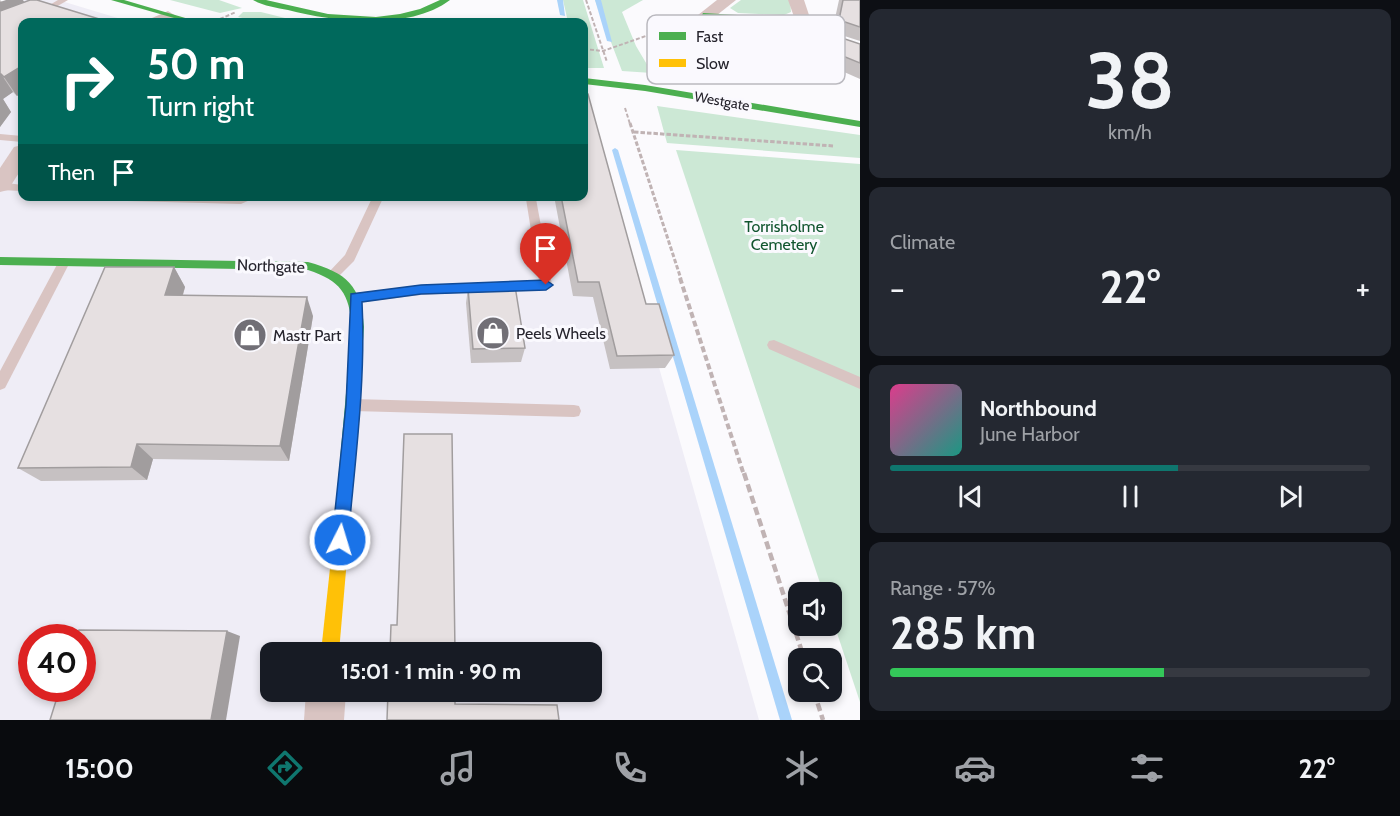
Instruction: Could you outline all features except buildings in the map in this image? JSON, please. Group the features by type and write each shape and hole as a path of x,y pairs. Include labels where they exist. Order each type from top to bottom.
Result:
{"street":[{"path":"115,0 160,18"},
{"path":"257,0 329,18"},
{"path":"384,18 415,12 446,0"},
{"path":"706,15 728,0"},
{"path":"796,0 801,15"},
{"path":"845,45 860,50"},
{"name":"Westgate","path":"588,82 645,88 860,124"},
{"path":"0,185 18,158"},
{"name":"Northgate","path":"0,261 308,266 333,275 347,284 355,298"},
{"path":"331,642 353,405 357,334 355,298"},
{"path":"324,720 325,702"}],"lane":[{"path":"31,18 64,0"},
{"path":"49,8 59,11"},
{"path":"0,137 18,139"},
{"path":"0,185 18,187"},
{"path":"333,275 350,258 377,201"},
{"path":"355,298 421,290 546,285 531,201"},
{"path":"0,384 64,262"},
{"path":"774,345 860,383"},
{"path":"353,405 574,411"}],"path":[{"path":"588,50 603,51 647,36"},
{"path":"801,648 634,132 836,146"},
{"path":"817,702 823,720"}],"shaded area":[{"path":"24,0 58,0 118,18 18,18 18,201 588,201 588,117 759,720 0,720 0,23"}],"green space":[{"path":"170,0 219,0 242,8 220,13"},
{"path":"563,0 583,0 604,68 588,68 588,18 567,18"},
{"path":"595,0 643,0 622,12 636,46 647,65 647,73 622,71"},
{"path":"741,0 790,0 791,12 784,15 738,13 730,8"},
{"path":"243,12 261,12 285,18 243,18 238,17"},
{"path":"657,106 860,135 860,158 667,143"},
{"name":"Torrisholme Cemetery","path":"676,150 860,164 860,702 838,636 842,636 842,582 820,582"}],"waterway":[{"path":"560,0 563,15"},
{"path":"598,0 610,41"},
{"path":"615,150 786,720"}],"traffic: fast":[{"path":"115,0 180,18"},
{"path":"257,0 304,12 344,18"},
{"path":"384,18 423,10 446,0"},
{"path":"845,45 860,50"},
{"path":"588,81 645,88 860,124"},
{"path":"0,261 308,266 331,274 347,286 355,303 358,327 339,559"}],"traffic: slow":[{"path":"331,642 339,559"}],"place":[{"name":"Peels Wheels","path":"493,333"},
{"name":"Mastr Part","path":"250,335"}],"route":[{"path":"340,540 353,405 357,334 355,298 421,290 546,285"}]}
